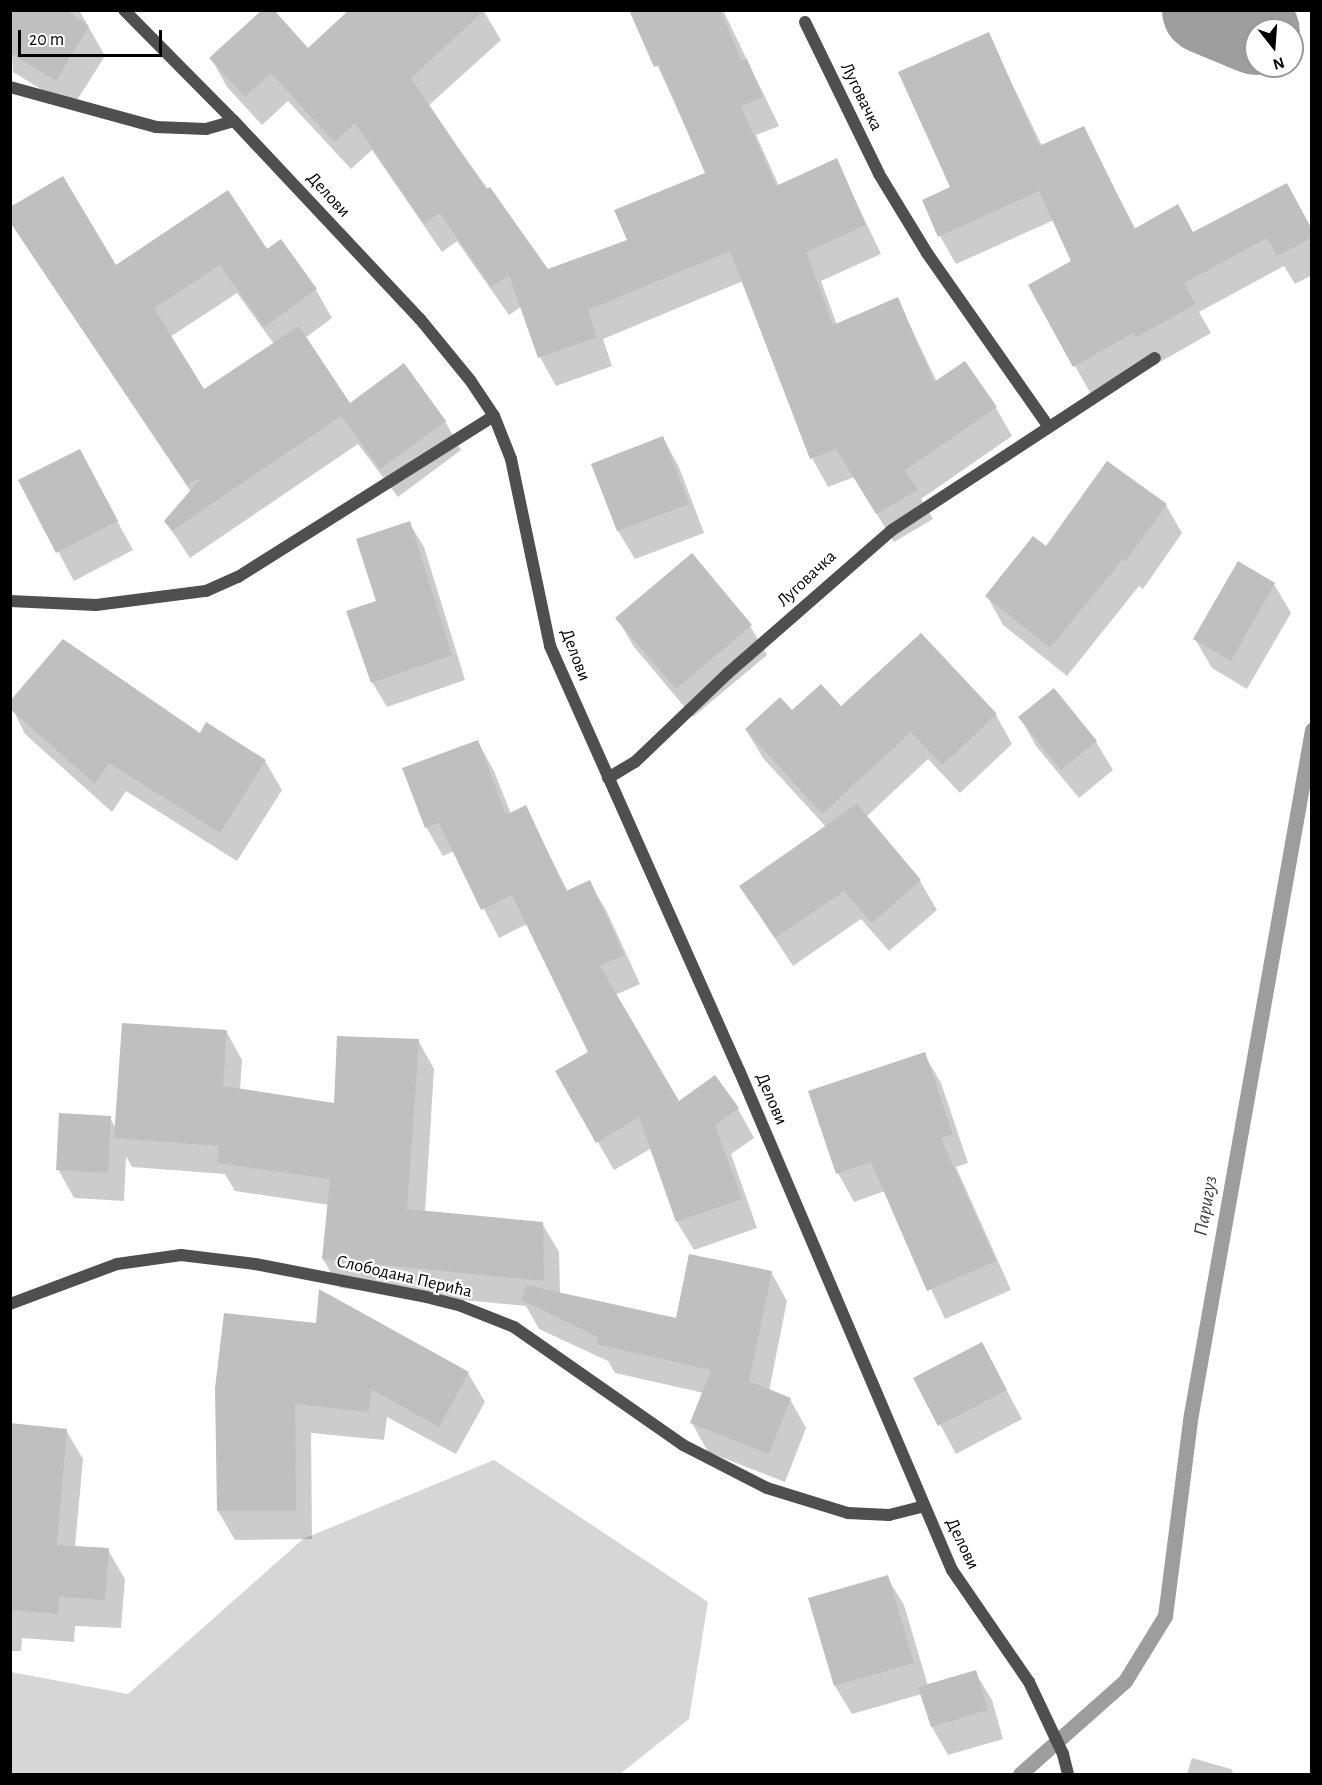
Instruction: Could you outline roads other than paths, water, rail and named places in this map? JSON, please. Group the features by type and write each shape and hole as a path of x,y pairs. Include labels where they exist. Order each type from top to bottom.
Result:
{"street":[{"name":"Делови","path":"124,10 234,121 420,319 470,380 494,416 512,459 550,646 739,1070 952,1570 1029,1682 1063,1754 1068,1774"},
{"name":"Луговачка","path":"805,22 879,174 927,253 1048,426"},
{"path":"10,87 156,127 207,129 234,121"},
{"name":"Луговачка","path":"608,778 635,762 856,558 937,498 1155,358"},
{"path":"10,602 96,605 206,591 238,576 494,416"},
{"name":"Слободана Перића","path":"10,1304 117,1264 181,1255 255,1264 426,1297 461,1306 514,1327 682,1445 767,1488 848,1513 890,1515 924,1506"}],"waterway":[{"path":"1205,10 1244,26"},
{"name":"Паригуз","path":"1020,1774 1125,1681 1165,1616 1191,1414 1312,730"}]}
